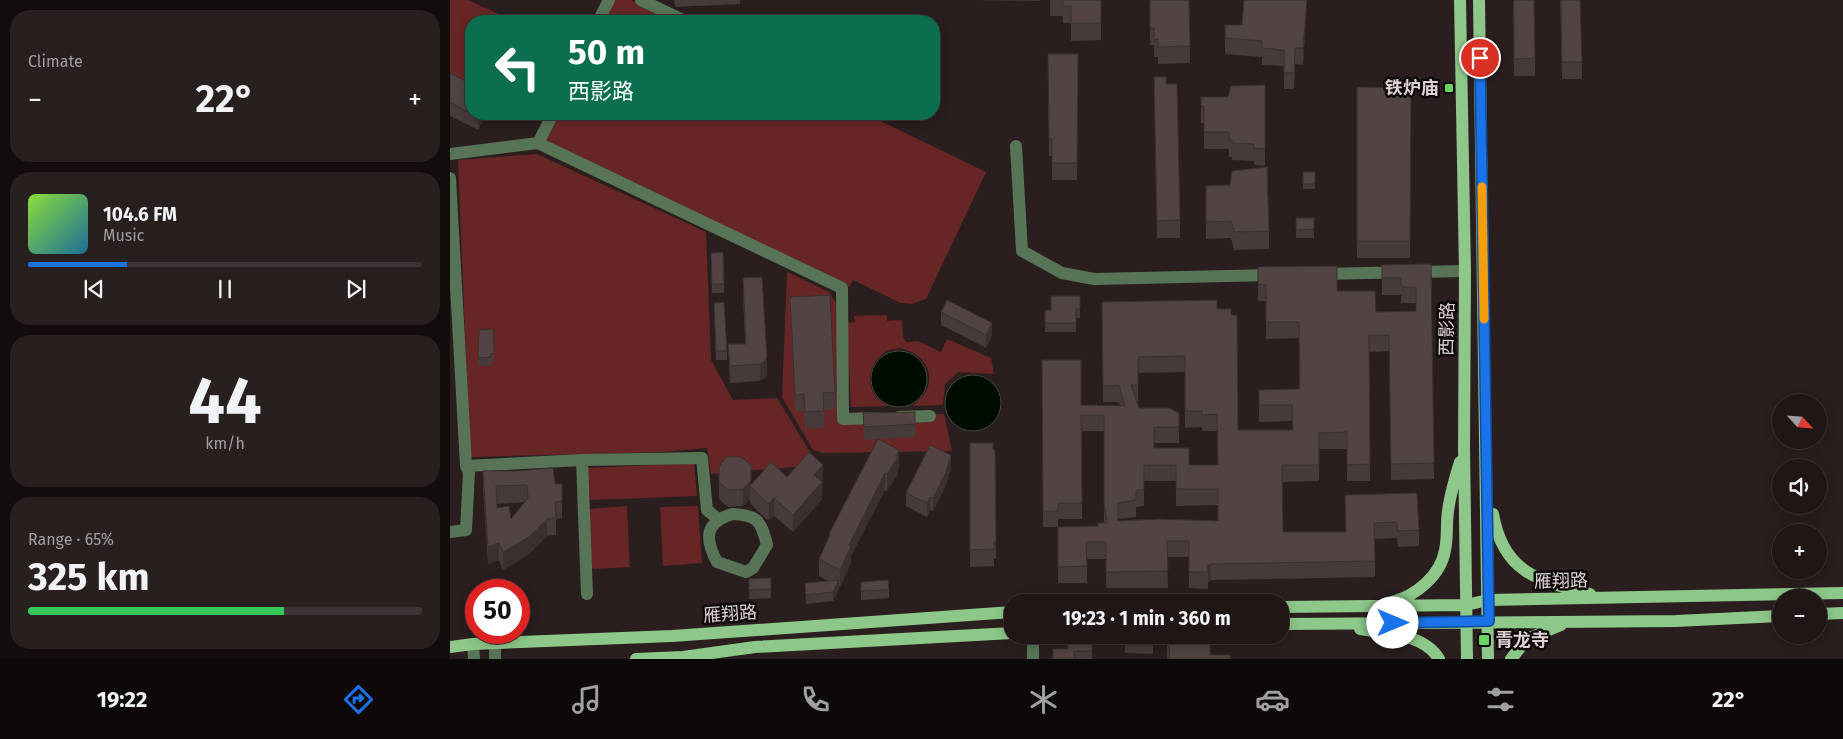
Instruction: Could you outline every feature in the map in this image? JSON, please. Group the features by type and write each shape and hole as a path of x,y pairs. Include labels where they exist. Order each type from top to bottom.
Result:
{"main road":[{"name":"西影路","path":"1460,0 1465,271 1464,448 1467,659"},
{"name":"西影路","path":"1479,0 1489,621 1488,659"},
{"path":"1379,606 1411,594 1430,578 1442,562 1447,543 1450,497 1464,448"},
{"path":"1487,482 1499,540 1521,568 1546,582 1607,598"},
{"name":"雁翔路","path":"1289,607 1466,605 1488,600 1843,593"},
{"name":"雁翔路","path":"530,642 672,636 914,621 1004,613"},
{"path":"1827,614 1843,613"},
{"path":"1289,624 1676,621 1772,616"},
{"path":"1511,659 1521,644 1533,636 1556,626 1580,621"},
{"path":"1320,624 1404,637 1430,648 1440,659"},
{"name":"雁翔路","path":"636,659 683,657 755,647 1004,633"},
{"name":"雁翔路","path":"450,647 473,644"}],"street":[{"path":"601,15 609,0"},
{"path":"642,0 673,15"},
{"path":"538,143 550,120"},
{"path":"450,154 538,143 842,288 843,419 930,416"},
{"path":"1016,146 1022,251 1062,273 1094,278 1290,275"},
{"path":"450,178 466,466 468,472 466,530 450,532"},
{"path":"1309,274 1465,271"},
{"path":"466,466 582,460 702,458 707,510 718,518"},
{"path":"582,460 587,594"},
{"path":"732,514 749,514 760,523 767,545 753,568 746,572 717,562 709,547 709,531 718,518 732,514"},
{"path":"473,644 474,659"},
{"path":"494,644 495,659"},
{"path":"1032,644 1033,659"}],"shaded area":[{"path":"450,0 468,0 501,15 465,15 465,90 450,82"},
{"path":"614,0 631,0 662,15 606,15"},
{"path":"554,120 878,120 986,172 926,299 912,304 901,303 853,280 849,287 544,139"},
{"path":"537,154 706,232 711,360 733,400 777,398 818,465 711,474 707,448 663,452 470,457 458,160"},
{"path":"787,272 829,292 836,303 842,416 944,414 952,451 823,453 813,450 782,397"},
{"path":"887,315 887,321 902,320 903,337 906,342 918,341 941,352 947,339 991,358 994,374 958,372 945,384 943,405 912,406 920,400 929,384 928,371 923,361 916,355 903,349 891,350 881,355 874,364 870,376 871,387 877,398 889,406 851,407 847,323 855,322 854,316"},
{"path":"893,351 905,351 915,355 923,363 927,379 923,395 915,403 905,407 893,407 883,403 875,395 871,385 871,373 875,363 883,355"},
{"path":"967,375 979,375 989,379 997,387 1001,403 997,419 989,427 979,431 967,431 957,427 949,419 945,409 945,397 949,387 957,379"},
{"path":"694,463 697,496 590,500 587,468"},
{"path":"627,506 630,567 592,569 588,509"},
{"path":"698,506 702,563 663,566 660,507"}],"building":[{"path":"1063,0 1101,0 1101,23 1071,23 1071,6 1063,6"},
{"path":"1150,0 1189,0 1190,46 1158,47 1158,39 1154,40 1154,28 1150,28"},
{"path":"1244,0 1307,0 1303,48 1295,48 1294,73 1284,73 1284,50 1262,48 1262,41 1225,38 1225,25 1242,25"},
{"path":"1514,0 1534,0 1535,58 1514,59"},
{"path":"1561,0 1580,0 1582,62 1562,62"},
{"path":"1048,54 1078,54 1077,163 1052,163 1052,139 1049,139"},
{"path":"450,73 465,81 465,111 450,102"},
{"path":"1154,77 1166,77 1166,84 1177,84 1180,220 1157,221"},
{"path":"1265,85 1265,149 1254,148 1254,144 1232,143 1232,140 1229,140 1229,132 1204,132 1204,106 1201,106 1201,97 1228,97 1231,86"},
{"path":"1357,87 1411,88 1410,241 1357,241"},
{"path":"1267,167 1269,231 1234,232 1231,221 1206,222 1206,186 1230,185 1232,171"},
{"path":"1303,172 1315,172 1315,184 1303,184"},
{"path":"1296,218 1314,218 1314,229 1296,230"},
{"path":"723,252 724,284 712,284 711,253"},
{"path":"1431,264 1434,463 1391,464 1389,335 1369,335 1370,464 1347,465 1347,432 1319,433 1319,465 1282,465 1283,532 1346,532 1345,495 1417,493 1419,530 1398,531 1397,522 1374,523 1375,561 1211,564 1208,565 1208,572 1189,572 1189,541 1167,541 1168,571 1106,572 1106,542 1086,542 1087,566 1058,567 1058,527 1098,526 1098,523 1107,523 1104,503 1104,415 1081,415 1082,503 1058,503 1058,511 1043,511 1042,360 1081,360 1081,405 1125,406 1119,385 1103,386 1102,302 1217,300 1217,309 1231,309 1231,315 1237,315 1238,430 1293,430 1292,405 1259,405 1259,390 1300,389 1299,322 1266,322 1266,285 1258,284 1258,267 1337,266 1337,291 1375,291 1376,312 1416,311 1416,287 1401,287 1401,278 1382,278 1382,265","holes":["1185,356 1185,411 1202,411 1202,415 1217,414 1218,465 1189,465 1189,448 1154,448 1154,427 1179,427 1179,413 1169,408 1139,408 1131,385 1138,385 1138,357","1144,465 1176,465 1176,489 1218,489 1218,521 1159,519 1118,521 1118,503 1136,500 1136,490 1144,490"]},
{"path":"762,277 767,357 760,364 730,366 728,344 746,344 743,278"},
{"path":"830,295 835,392 823,393 824,411 805,412 804,394 795,395 790,297"},
{"path":"1051,296 1080,296 1080,309 1076,309 1076,323 1045,323 1045,310 1051,310"},
{"path":"947,300 992,323 986,335 941,312"},
{"path":"724,302 727,351 716,351 714,303"},
{"path":"493,329 494,353 491,354 491,357 478,358 479,330"},
{"path":"915,412 915,424 864,427 863,413"},
{"path":"878,439 899,450 896,456 898,457 887,474 885,473 849,545 851,546 840,570 819,559 829,534"},
{"path":"970,443 993,443 993,450 995,450 996,542 994,542 994,549 970,550"},
{"path":"930,445 951,455 946,472 933,498 930,497 927,503 906,493"},
{"path":"809,452 823,465 814,475 822,482 793,515 774,498 769,503 766,502 750,486 771,462 787,477"},
{"path":"726,457 741,457 751,465 751,480 743,489 728,490 719,482 719,467"},
{"path":"553,468 555,484 562,484 562,501 555,502 556,518 547,519 529,537 503,552 499,543 488,547 483,471","holes":["527,485 528,498 511,519 509,506 497,508 496,486"]},
{"path":"771,578 771,589 749,590 749,579"},
{"path":"839,580 833,592 806,595 805,583"},
{"path":"888,580 889,590 861,591 861,582"},
{"path":"1068,644 1092,644 1092,651 1074,651 1074,659 1053,659 1053,649 1068,649"},
{"path":"1125,644 1153,644 1153,645"},
{"path":"1167,644 1210,644 1210,655 1230,655 1230,659 1170,659 1169,646"}],"slow traffic":[{"path":"1482,187 1484,319"}],"place":[{"name":"铁炉庙","path":"1449,88"},
{"name":"青龙寺","path":"1484,640"}],"route":[{"path":"1393,623 1489,621 1480,58"}]}
